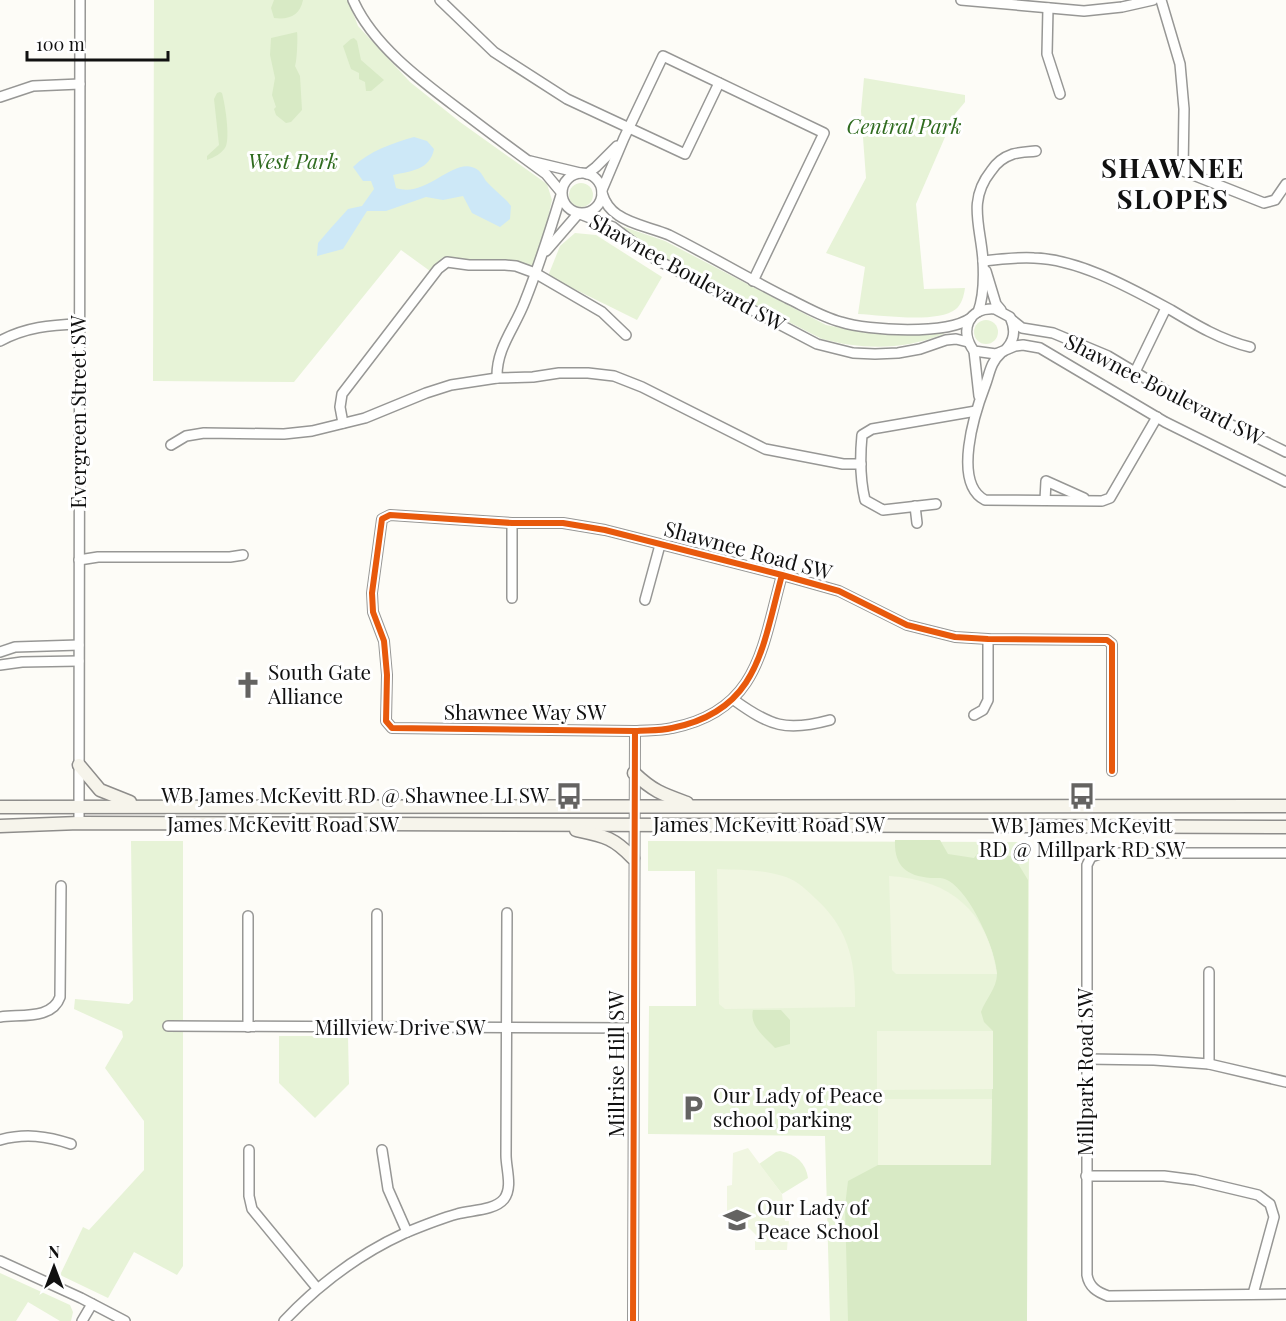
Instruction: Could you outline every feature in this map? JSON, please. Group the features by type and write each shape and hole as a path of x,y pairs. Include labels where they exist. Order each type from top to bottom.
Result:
{"main road":[{"path":"79,765 100,790 142,806"},
{"path":"634,773 659,793 696,806"},
{"name":"James McKevitt Road SW","path":"0,807 1286,806"},
{"name":"James McKevitt Road SW","path":"0,826 79,823 1286,827"},
{"path":"549,825 598,834 615,841 633,858"}],"street":[{"name":"Evergreen Street SW","path":"79,823 80,0"},
{"path":"353,0 360,15 404,66 427,86 546,174 561,194 565,205 579,214 596,209 602,199 602,192 626,133 663,56 824,133 753,281"},
{"path":"440,0 494,52 567,99 626,133 685,154 719,83"},
{"path":"961,0 1084,11 1122,7 1153,0"},
{"path":"1161,0 1180,64 1184,109 1183,171 1264,203 1275,200 1286,184"},
{"path":"1048,8 1047,54 1060,94"},
{"path":"0,97 33,86 80,84"},
{"path":"497,378 500,350 525,303 567,179 583,173 611,153 626,133"},
{"path":"979,401 978,371 974,351 965,332 982,300 983,261 977,200 980,188 994,167 1004,158 1036,151"},
{"path":"528,161 583,173 597,180 602,192"},
{"name":"Shawnee Boulevard SW","path":"602,192 608,207 618,216 669,235 825,317 861,327 941,328 965,322 977,313"},
{"path":"543,255 579,214"},
{"name":"Shawnee Boulevard SW","path":"579,214 613,227 655,259 817,344 853,353 875,354 920,349 946,340 956,339 968,342"},
{"path":"983,261 1034,258 1054,260 1101,275 1218,336 1250,348"},
{"path":"983,261 1000,310"},
{"path":"343,423 340,407 342,394 444,264 452,262 469,265 516,266 535,273 602,312 626,335"},
{"path":"977,313 989,308 1000,310 1010,317 1014,332 1010,346 992,361 976,411 968,464 970,481 979,497 985,500 1088,501 1102,501 1110,498 1157,417"},
{"path":"1135,372 1166,308"},
{"name":"Shawnee Boulevard SW","path":"1010,317 1022,328 1053,333 1108,356 1185,402 1286,452"},
{"path":"0,341 33,327 80,324"},
{"name":"Shawnee Boulevard SW","path":"1004,351 1023,345 1040,348 1157,417 1286,482"},
{"path":"974,351 989,355 1004,351"},
{"path":"171,445 191,435 284,434 312,431 365,418 451,385 497,378 588,373 614,376 642,387 765,449 843,464 861,464"},
{"path":"936,504 883,510 865,500 862,489 862,435 872,429 976,411"},
{"path":"1045,500 1046,481 1088,501"},
{"path":"915,506 917,522"},
{"name":"Shawnee Road SW","path":"386,517 390,515 512,524 563,523 605,530 838,591 906,625 955,637 1103,639 1110,642 1112,771"},
{"name":"Shawnee Way SW","path":"386,517 382,519 372,593 373,612 384,641 387,675 386,721 392,728 635,731 671,729 703,720 734,700 751,676 760,654 782,575"},
{"path":"512,524 512,598"},
{"path":"645,600 660,545"},
{"path":"79,560 98,557 230,557 243,555"},
{"path":"974,715 983,710 988,700 988,639"},
{"path":"0,652 15,647 79,645"},
{"path":"0,665 22,662 79,661"},
{"path":"734,700 756,716 791,728 830,720"},
{"name":"Millrise Hill SW","path":"633,1321 635,731"},
{"name":"Millpark Road SW","path":"1286,853 1102,853 1090,857 1087,865 1086,1059 1088,1282 1100,1293 1108,1296 1286,1294"},
{"path":"0,1017 44,1013 54,1008 60,997 61,886"},
{"path":"284,1321 317,1288 358,1258 407,1232 456,1214 494,1206 500,1203 507,1194 509,1186 506,1164 507,913"},
{"path":"377,914 377,1027"},
{"path":"248,916 248,1027"},
{"path":"1209,972 1209,1064"},
{"name":"Millview Drive SW","path":"168,1026 633,1028"},
{"path":"1086,1059 1209,1064 1286,1082"},
{"path":"0,1140 31,1135 71,1144"},
{"path":"249,1150 249,1196 252,1209 317,1288"},
{"path":"382,1150 388,1189 407,1232"},
{"path":"1086,1176 1164,1176 1195,1180 1258,1195 1270,1204 1274,1217 1253,1294"},
{"path":"0,1261 125,1321"},
{"path":"82,1321 92,1304"}],"green space":[{"name":"West Park","path":"154,0 348,0 358,26 410,82 460,122 547,184 552,200 536,270 443,257 430,271 401,250 294,382 153,381"},
{"path":"274,0 303,0 297,13 289,17 274,18 271,8"},
{"path":"297,32 295,66 300,76 302,110 291,122 286,123 276,115 274,109 276,107 272,95 275,78 270,55 271,38"},
{"path":"354,38 357,41 361,60 384,80 371,91 366,91 365,82 359,79 359,73 351,69 343,46"},
{"name":"Central Park","path":"864,78 965,95 965,102 955,114 916,204 924,289 965,288 960,305 947,314 895,317 858,314 865,267 826,253 866,178 861,111"},
{"path":"220,92 226,112 227,141 223,151 207,160 207,156 219,145 214,99"},
{"path":"581,183 589,187 593,195 589,203 581,207 573,203 569,195 573,187"},
{"path":"624,227 665,241 826,325 867,333 918,335 943,332 944,334 914,343 883,347 853,345 822,339 658,255"},
{"path":"575,233 596,235 662,277 637,320 548,276 560,246"},
{"path":"986,320 994,324 998,332 994,340 986,344 978,340 974,332 978,324"},
{"path":"895,840 940,840 948,854 974,858 981,849 1014,857 1028,880 1027,1321 848,1321 845,1206 848,1181 878,1165 991,1165 993,1031 984,1022 981,1012 993,989 997,974 996,963 987,937 973,909 957,887 944,879 922,877 908,872 899,862"},
{"path":"131,841 183,841 183,1266 177,1275 134,1252 108,1298 60,1275 83,1227 89,1230 144,1170 144,1121 105,1068 123,1037 122,1031 74,1009 75,999 129,1004 133,1000"},
{"path":"648,841 1029,842 1027,1321 830,1321 825,1136 648,1134 649,1006 696,1006 695,871 648,871"},
{"path":"717,869 752,870 778,874 805,889 827,910 843,934 848,947 854,975 855,1007 725,1009 719,1004"},
{"path":"889,876 931,884 948,892 963,903 975,916 985,933 997,974 896,974 892,970"},
{"path":"753,1010 781,1010 790,1020 790,1044 775,1048 753,1021"},
{"path":"877,1031 993,1031 993,1089 877,1090"},
{"path":"279,1036 348,1036 349,1084 315,1118 279,1083"},
{"path":"878,1099 992,1099 991,1165 878,1165"},
{"path":"748,1148 782,1194 785,1221 789,1221 787,1250 755,1250 755,1241 760,1239 742,1221 742,1216 738,1216 736,1222 727,1223 727,1186 732,1185 733,1153"},
{"path":"780,1151 791,1154 799,1160 808,1178 782,1194 759,1164"},
{"path":"0,1273 70,1305 73,1312 71,1321 60,1321 28,1302 16,1321 0,1321"}],"water":[{"path":"414,137 427,141 434,149 432,156 419,168 393,175 396,188 408,190 419,187 450,171 469,166 479,171 488,184 511,206 510,219 500,227 472,213 463,196 443,200 426,197 386,211 367,211 343,249 317,256 318,243 348,209 362,206 374,189 371,181 363,181 353,167 374,152"}],"cycle path":[{"path":"782,575 769,627 752,672 740,691 723,707 701,719 667,729 635,731 392,728 386,721 387,675 384,641 373,612 372,593 382,519 390,515 512,523 563,523 605,530 782,575 839,591 907,625 955,637 1107,640 1112,644 1112,771"},
{"path":"633,1321 635,731"}],"place":[{"name":"South Gate Alliance","path":"248,685"},
{"name":"WB James McKevitt RD @ Shawnee LI SW","path":"569,796"},
{"name":"WB James McKevitt RD @ Millpark RD SW","path":"1082,796"},
{"name":"Our Lady of Peace school parking","path":"693,1108"},
{"name":"Our Lady of Peace School","path":"737,1220"}],"district":[{"name":"SHAWNEE SLOPES","path":"1173,184"}]}
